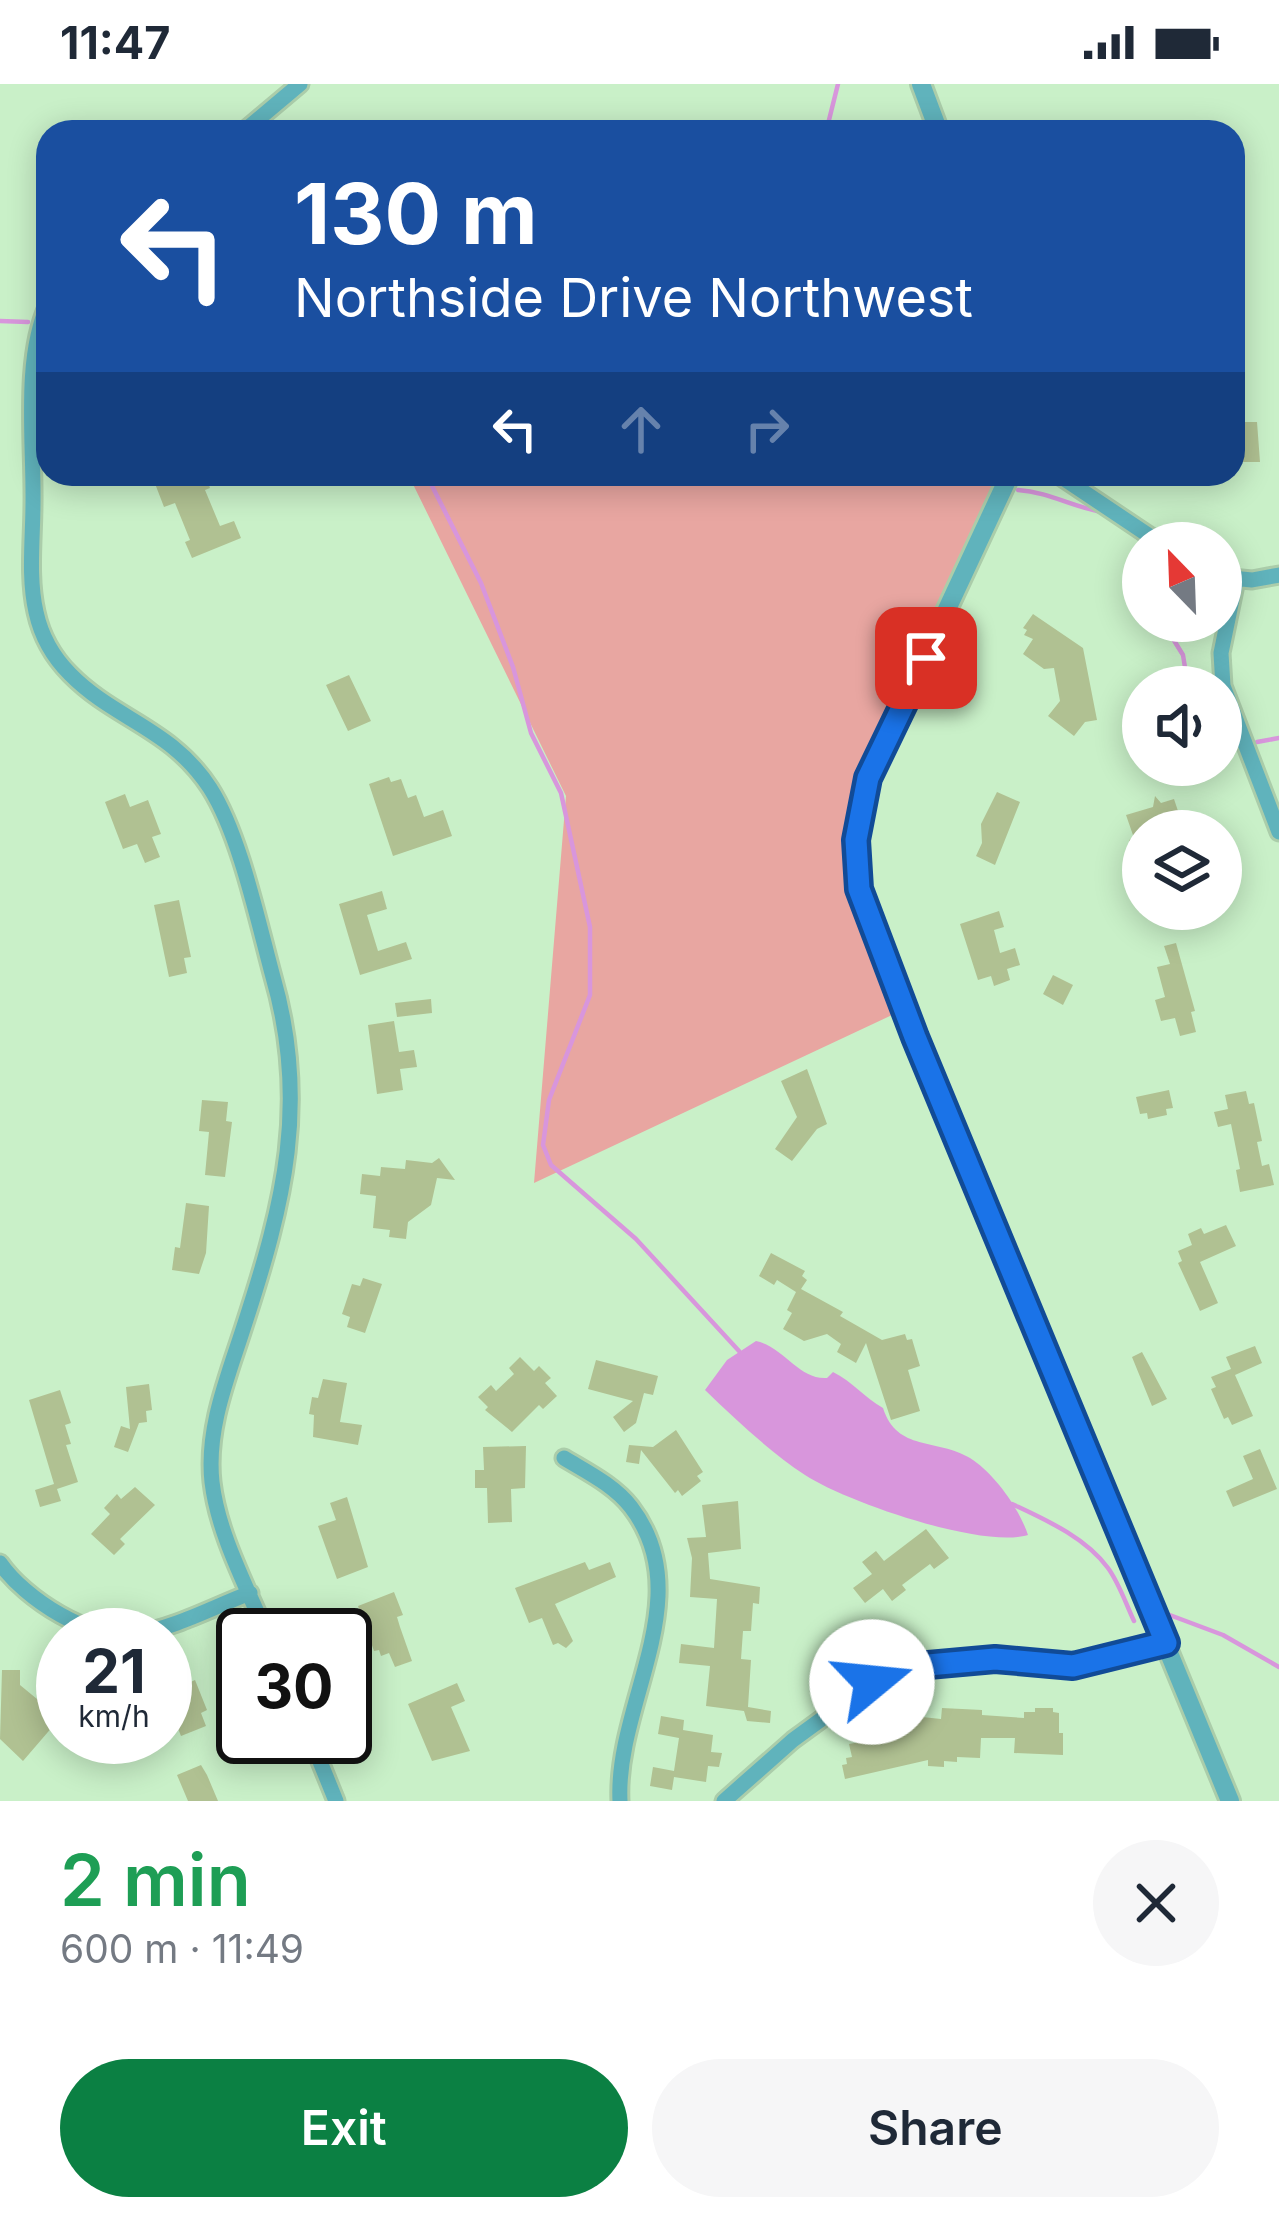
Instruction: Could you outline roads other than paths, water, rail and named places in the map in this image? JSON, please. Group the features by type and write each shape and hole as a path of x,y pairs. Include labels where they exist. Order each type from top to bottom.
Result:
{"street":[{"path":"257,120 300,84"},
{"path":"921,84 934,120"},
{"path":"36,350 33,586 41,629 55,657 72,676 169,741 211,789 229,829 285,1028 292,1107 285,1186 218,1408 211,1449 218,1511 257,1608"},
{"path":"1004,486 868,778 860,807 855,865 882,953 1230,1801"},
{"path":"1075,486 1129,522"},
{"path":"1242,577 1279,574"},
{"path":"1223,642 1223,686 1279,832"},
{"path":"564,1458 613,1488 632,1508 661,1581 658,1610 621,1754 620,1801"},
{"path":"0,1563 38,1601 75,1621 112,1633 138,1634 250,1592"},
{"path":"724,1801 794,1740 872,1682 906,1667 995,1659 1073,1666 1166,1643"},
{"path":"321,1764 337,1801"}],"waterway":[{"path":"829,120 838,84"},
{"path":"0,321 28,322"},
{"path":"432,486 481,583 513,667 531,733 561,793 590,927 590,995 549,1100 543,1145 551,1165 636,1239 739,1351"},
{"path":"1018,490 1102,512"},
{"path":"1116,522 1122,526"},
{"path":"1175,642 1185,666"},
{"path":"1257,742 1279,738"},
{"path":"1012,1504 1064,1530 1099,1557 1116,1580 1134,1621"},
{"path":"1167,1614 1223,1635 1279,1667"}]}
